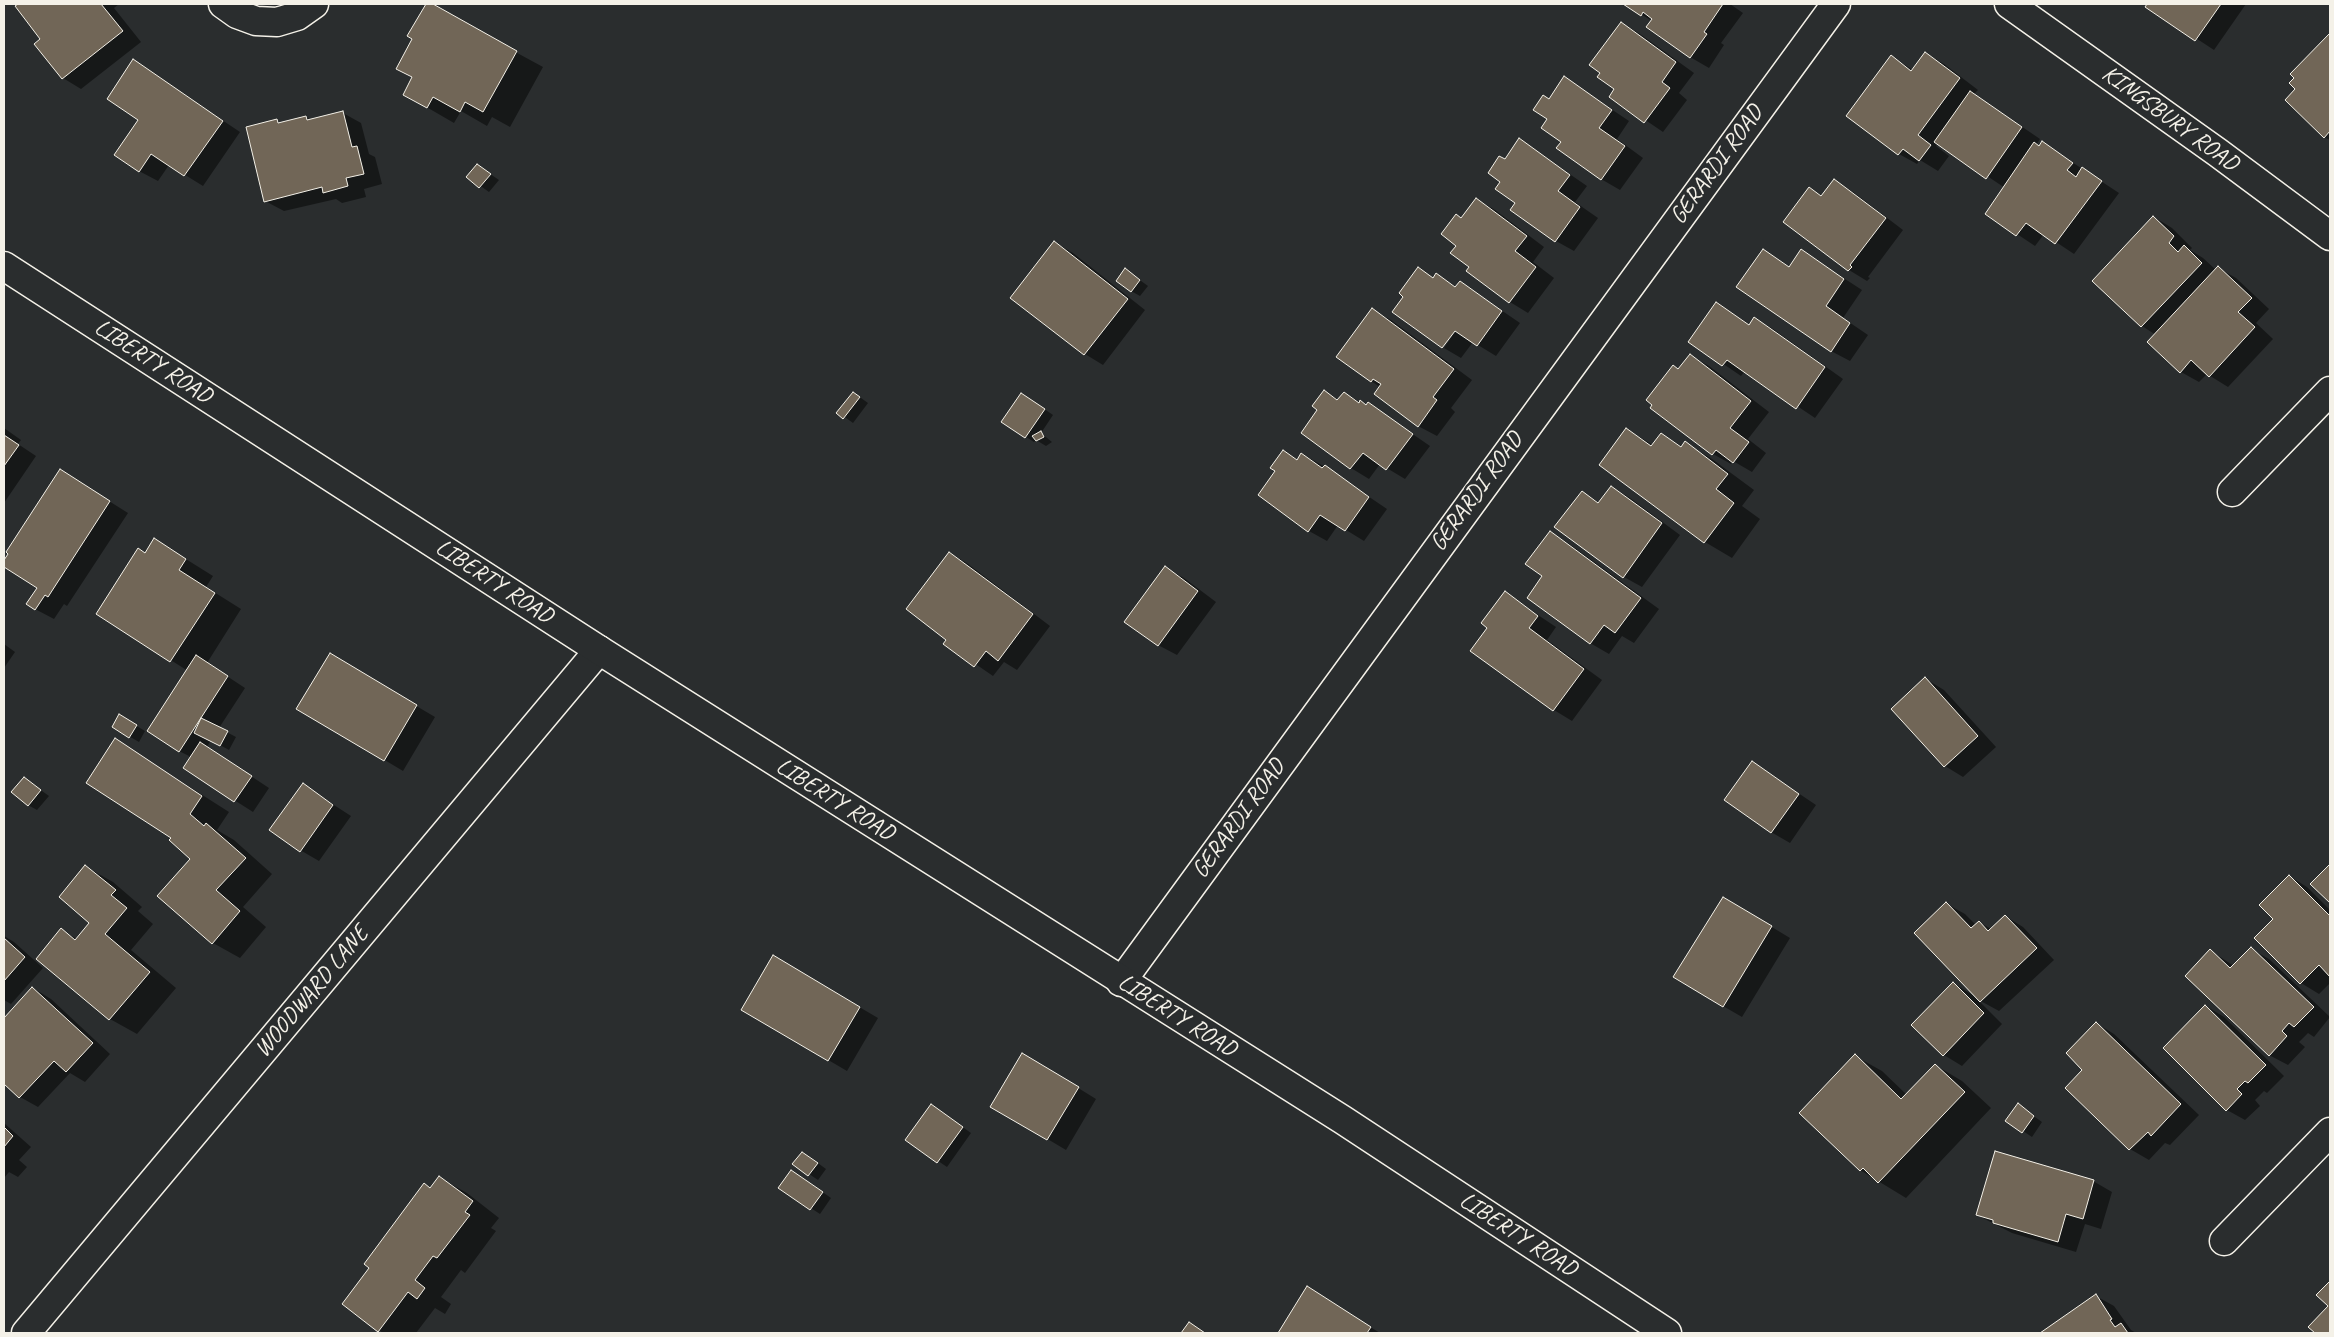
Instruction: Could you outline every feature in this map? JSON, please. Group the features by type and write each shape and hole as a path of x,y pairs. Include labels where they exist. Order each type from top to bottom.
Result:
{"street":[{"path":"223,4 236,14 256,21 277,22 297,16 314,4"},
{"name":"GERARDI ROAD","path":"1121,982 1836,4"},
{"name":"KINGSBURY ROAD","path":"2009,4 2217,152 2330,236"},
{"name":"LIBERTY ROAD","path":"4,266 599,650 1121,982 1343,1120 1667,1333"},
{"path":"2232,492 2330,391"},
{"name":"WOODWARD LANE","path":"26,1333 599,650"},
{"path":"2224,1241 2330,1132"}],"building":[{"path":"18,4 101,4 123,31 62,79 34,44 40,39 15,6"},
{"path":"426,4 433,4 517,51 483,112 465,102 460,112 433,97 427,108 403,95 412,77 396,69 412,39 407,36"},
{"path":"1623,4 1723,4 1704,32 1707,34 1690,58 1646,27 1652,19 1643,12 1641,16"},
{"path":"2147,4 2221,4 2195,41 2145,7"},
{"path":"1621,22 1676,62 1662,82 1670,88 1644,123 1609,97 1614,89 1597,77 1600,73 1589,65"},
{"path":"2330,33 2330,131 2324,138 2285,100 2295,89 2289,83 2294,78 2290,74"},
{"path":"1925,52 1960,78 1918,135 1931,145 1919,161 1903,149 1898,155 1846,116 1891,55 1911,71"},
{"path":"133,59 223,121 184,176 151,154 139,172 114,155 138,120 107,99"},
{"path":"1564,76 1612,110 1599,128 1625,146 1601,180 1556,148 1561,142 1541,128 1547,119 1533,110 1543,95 1549,99"},
{"path":"1970,91 2022,127 1986,179 1934,142"},
{"path":"343,111 352,147 357,146 364,174 346,178 348,186 323,193 322,187 264,202 246,127 277,119 278,123 306,116 307,120"},
{"path":"1519,138 1570,175 1558,191 1580,207 1555,242 1510,210 1515,203 1495,189 1500,182 1488,173 1499,156 1505,159"},
{"path":"2042,141 2073,163 2067,170 2076,177 2082,167 2102,181 2055,244 2026,223 2016,236 1985,214 2034,142 2039,146"},
{"path":"477,164 491,174 479,188 466,177"},
{"path":"1834,179 1886,218 1850,265 1852,267 1848,271 1783,222 1809,187 1821,196"},
{"path":"1476,198 1527,236 1515,251 1536,267 1509,303 1466,271 1469,267 1450,253 1456,246 1441,234 1456,214 1461,218"},
{"path":"2153,216 2174,236 2169,243 2178,252 2184,245 2202,263 2141,327 2092,281"},
{"path":"1054,241 1128,299 1084,355 1010,298"},
{"path":"1763,249 1789,267 1801,249 1844,279 1826,306 1850,323 1831,352 1736,287"},
{"path":"2218,266 2252,298 2238,312 2255,327 2209,377 2191,360 2180,373 2147,342"},
{"path":"1418,267 1433,278 1436,273 1455,287 1460,281 1502,311 1477,346 1455,331 1442,348 1392,312 1403,297 1399,293"},
{"path":"1125,268 1140,280 1131,292 1116,281"},
{"path":"1716,302 1749,325 1754,317 1825,367 1796,409 1727,360 1722,366 1688,342"},
{"path":"1372,308 1454,369 1433,397 1437,400 1418,427 1374,394 1381,384 1373,379 1371,382 1336,357"},
{"path":"1690,354 1751,401 1730,428 1749,442 1733,463 1716,450 1712,455 1650,408 1652,405 1646,400 1673,365 1678,369"},
{"path":"1324,390 1337,400 1344,392 1359,403 1360,400 1366,405 1368,402 1413,434 1386,470 1363,453 1350,469 1301,433 1317,410 1312,406"},
{"path":"853,392 860,397 843,419 836,413"},
{"path":"1021,393 1045,409 1025,438 1001,422"},
{"path":"1626,428 1651,446 1661,433 1681,447 1685,441 1728,474 1716,489 1734,503 1704,543 1599,465"},
{"path":"1041,431 1044,437 1036,441 1032,436"},
{"path":"4,435 19,445 4,466"},
{"path":"1283,450 1297,460 1301,453 1322,468 1325,465 1369,497 1345,531 1320,515 1308,532 1258,495 1275,471 1270,468"},
{"path":"60,469 110,501 48,597 45,595 35,610 26,604 37,588 4,567 4,560 8,554 6,552"},
{"path":"1611,486 1662,523 1623,578 1554,527 1582,491 1598,503"},
{"path":"1550,531 1641,598 1615,633 1604,625 1590,644 1527,598 1542,576 1525,564"},
{"path":"154,538 186,559 179,570 215,593 170,662 96,614 138,548 145,553"},
{"path":"949,552 1033,614 998,661 986,651 974,667 943,644 946,640 906,609"},
{"path":"1165,566 1198,591 1158,646 1124,622"},
{"path":"1505,591 1538,616 1529,628 1584,669 1553,711 1470,651 1487,628 1481,623"},
{"path":"330,653 417,705 384,761 296,709"},
{"path":"196,655 228,676 179,752 147,731"},
{"path":"1925,677 1978,736 1944,767 1891,709"},
{"path":"119,714 137,725 129,738 112,727"},
{"path":"201,718 228,731 220,746 194,733"},
{"path":"115,738 202,796 190,814 204,826 206,823 246,858 216,890 240,911 212,944 157,896 190,859 169,840 171,838 86,783"},
{"path":"200,742 252,776 234,802 183,768"},
{"path":"1752,761 1799,794 1771,833 1724,800"},
{"path":"24,777 41,790 28,806 11,792"},
{"path":"303,783 333,805 300,852 269,830"},
{"path":"2330,864 2330,903 2310,884"},
{"path":"85,865 116,890 111,895 127,908 105,934 150,972 109,1020 36,959 61,928 75,940 89,923 59,897"},
{"path":"2289,875 2330,916 2330,977 2319,965 2300,984 2254,938 2273,919 2259,905"},
{"path":"1723,897 1772,926 1723,1007 1673,977"},
{"path":"1946,902 1971,928 1979,921 1988,931 2005,915 2037,948 1980,1002 1914,933"},
{"path":"4,938 25,957 4,981"},
{"path":"2251,947 2314,1007 2294,1027 2289,1023 2282,1031 2287,1036 2269,1056 2185,976 2210,949 2230,968"},
{"path":"773,955 860,1007 828,1061 741,1010"},
{"path":"1953,982 1984,1013 1943,1056 1911,1025"},
{"path":"32,987 93,1043 66,1072 54,1061 19,1098 4,1084 4,1018"},
{"path":"2205,1005 2266,1065 2248,1083 2245,1081 2237,1089 2242,1094 2226,1111 2163,1048"},
{"path":"2096,1022 2181,1104 2151,1136 2148,1132 2129,1150 2065,1088 2082,1070 2066,1053"},
{"path":"1022,1053 1079,1087 1047,1140 990,1107"},
{"path":"1855,1054 1901,1099 1935,1064 1965,1092 1878,1183 1863,1168 1860,1171 1799,1113"},
{"path":"2018,1103 2034,1116 2022,1133 2005,1121"},
{"path":"931,1104 963,1127 937,1163 905,1140"},
{"path":"4,1127 13,1136 4,1147"},
{"path":"1995,1151 2094,1180 2083,1219 2066,1214 2058,1242 1993,1223 1993,1220 1976,1215"},
{"path":"802,1152 818,1163 808,1176 792,1164"},
{"path":"791,1170 823,1192 810,1210 778,1188"},
{"path":"439,1176 473,1201 465,1212 470,1215 437,1258 433,1256 415,1280 425,1288 417,1299 408,1292 378,1332 342,1304 369,1268 364,1264 424,1183 430,1188"},
{"path":"2330,1281 2330,1333 2315,1333 2308,1327 2328,1306 2316,1295"},
{"path":"1307,1286 1371,1327 1367,1333 1278,1333"},
{"path":"2096,1294 2115,1327 2121,1323 2128,1333 2040,1333"},
{"path":"1189,1322 1205,1333 1181,1333"}]}
